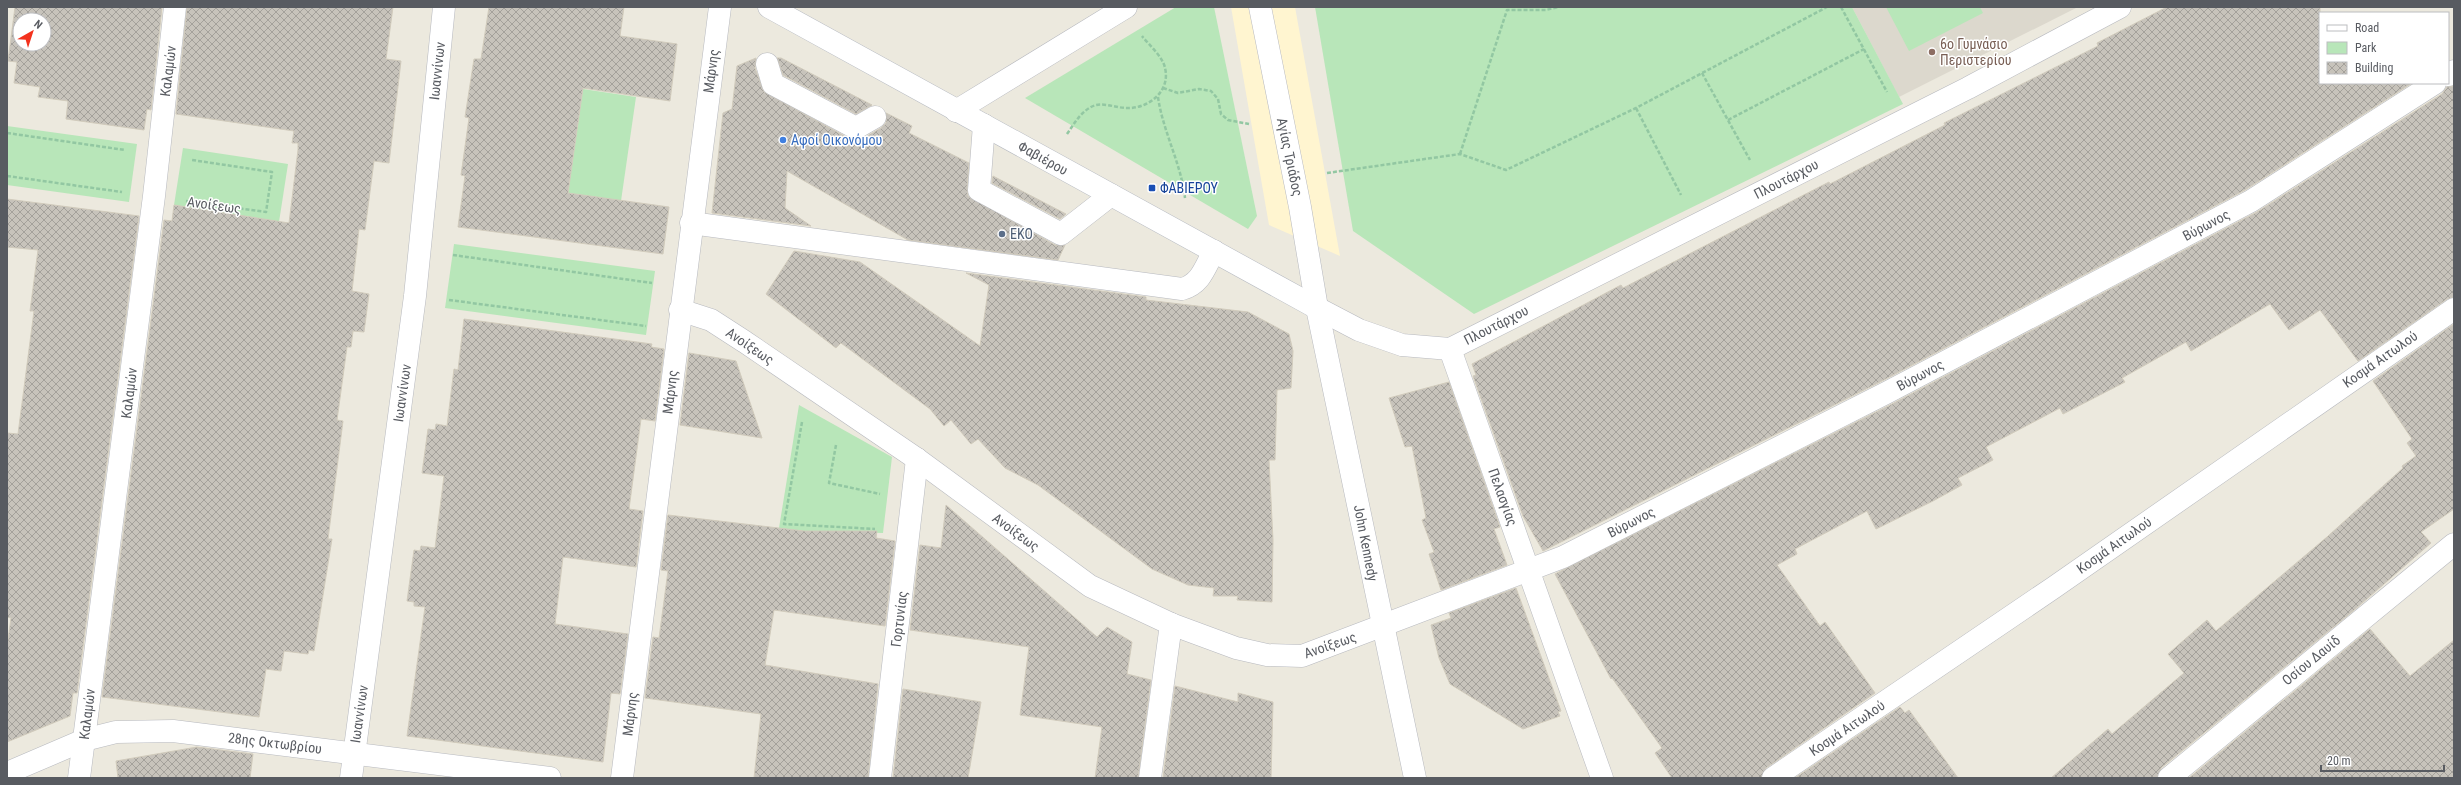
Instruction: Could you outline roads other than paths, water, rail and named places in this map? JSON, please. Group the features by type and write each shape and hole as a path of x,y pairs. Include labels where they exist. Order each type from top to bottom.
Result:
{"street":[{"name":"Καλαμών","path":"79,778 154,196 157,155 175,7"},
{"name":"Ιωαννίνων","path":"351,778 414,296 444,7"},
{"name":"Μάρνης","path":"622,778 691,223 720,7"},
{"name":"Φαβιέρου","path":"769,7 1317,308"},
{"name":"Αγίας Τριάδος","path":"1260,7 1317,308"},
{"name":"Πλουτάρχου","path":"1450,349 1902,121 2120,7"},
{"path":"956,111 1124,9"},
{"path":"767,64 773,84 856,128 875,117"},
{"name":"Βύρωνος","path":"1383,627 1563,557 1879,396 2251,201 2433,84"},
{"path":"984,125 979,190 1061,234 1111,196"},
{"path":"691,223 1182,289 1192,286 1200,278 1214,251"},
{"path":"1317,308 1359,330 1402,345 1450,349"},
{"name":"John Kennedy","path":"1317,308 1332,371 1415,778"},
{"name":"Κοσμά Αιτωλού","path":"1773,778 2053,588 2454,308"},
{"name":"Ανοίξεως","path":"679,320 711,320 917,459 1090,586 1170,624 1236,648 1267,655 1302,656 1383,627"},
{"name":"Πελασγίας","path":"1450,349 1602,778"},
{"name":"Γορτυνίας","path":"880,778 917,459"},
{"name":"Οσίου Δαυίδ","path":"2169,778 2454,544"},
{"path":"1150,778 1170,624"},
{"name":"28ης Οκτωβρίου","path":"7,773 84,740 116,732 173,731 550,778"}],"place":[{"name":"6ο Γυμνάσιο Περιστερίου","path":"1932,52"},
{"name":"Αφοί Οικονόμου","path":"783,140"},
{"name":"ΦΑΒΙΕΡΟΥ","path":"1152,188"},
{"name":"EKO","path":"1002,234"}]}
